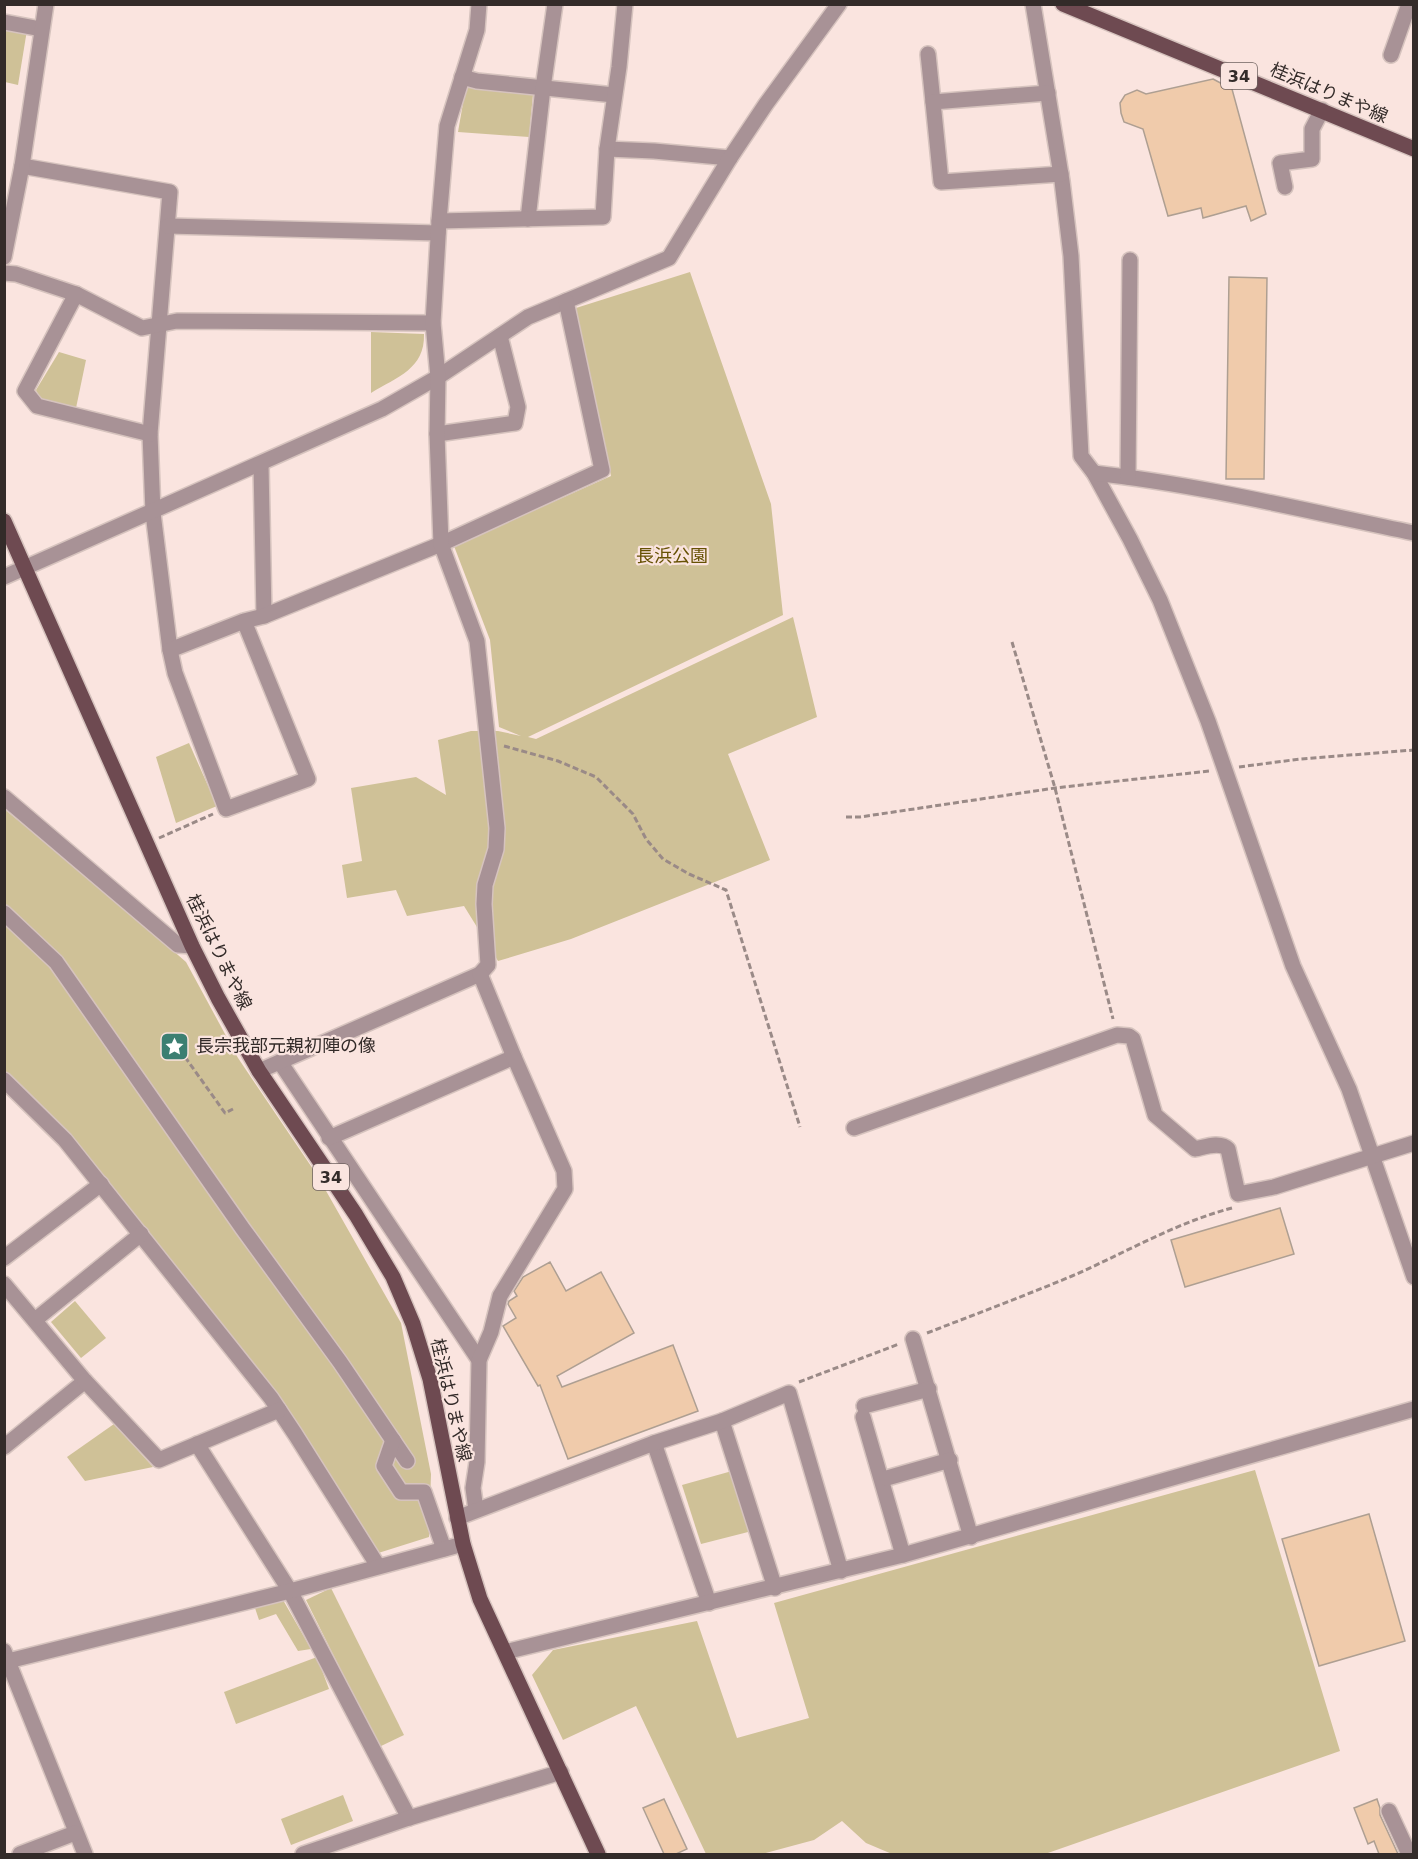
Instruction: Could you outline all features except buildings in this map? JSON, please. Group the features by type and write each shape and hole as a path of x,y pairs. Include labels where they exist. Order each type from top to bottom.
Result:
{"main road":[{"name":"桂浜はりまや線","path":"1063,4 1413,149"},
{"name":"桂浜はりまや線","path":"4,522 192,946 218,998 259,1071 356,1215 393,1277 413,1324 430,1379 462,1544 480,1599 598,1854"}],"street":[{"path":"4,257 22,166 46,4"},
{"path":"259,1071 480,974 488,965 484,885 496,849 497,828 477,641 441,544 437,434 438,376 433,323 447,126 477,30 479,4"},
{"path":"528,219 555,4"},
{"path":"168,226 439,227 528,219 603,217 607,149 619,67 624,4"},
{"path":"4,577 382,410 528,317 669,258 766,104 839,4"},
{"path":"1033,4 1061,174 1071,256 1081,456 1094,473 1160,600 1208,721 1293,966 1342,1072 1373,1156 1413,1277"},
{"path":"1391,55 1409,4"},
{"path":"4,22 41,28"},
{"path":"928,54 942,182 1061,174"},
{"path":"462,77 477,81 614,95"},
{"path":"933,102 1048,93"},
{"path":"1285,188 1280,163 1312,159 1312,129 1322,110"},
{"path":"607,149 730,158"},
{"path":"22,166 170,192 150,434 153,513 170,650 175,673 226,809 308,779 244,621"},
{"path":"1128,477 1130,260"},
{"path":"4,273 16,274 76,294 142,328 177,321 433,323"},
{"path":"76,294 25,391 37,406 150,434"},
{"path":"170,650 244,621 264,616 441,544 602,470 566,301"},
{"path":"437,434 515,423 518,407 500,336"},
{"path":"261,465 264,616"},
{"path":"1094,473 1280,503 1413,533"},
{"path":"4,797 178,945 192,946"},
{"path":"4,913 56,962 243,1229 340,1362 407,1461"},
{"path":"476,1510 473,1488 477,1462 479,1360 491,1332 500,1296 565,1189 564,1171 480,974"},
{"path":"854,1128 1117,1035 1129,1036 1133,1039 1155,1115 1195,1149 1219,1144 1228,1149 1238,1194 1274,1187 1413,1143"},
{"path":"329,1138 514,1057"},
{"path":"279,1062 479,1360"},
{"path":"6,1084 65,1140 279,1410 378,1566"},
{"path":"4,1258 101,1184"},
{"path":"34,1320 141,1234"},
{"path":"4,1284 85,1382 159,1460 279,1410"},
{"path":"914,1339 971,1537"},
{"path":"4,1447 85,1382"},
{"path":"903,1555 864,1411 929,1389"},
{"path":"457,1518 654,1443 722,1421 789,1393 841,1571"},
{"path":"505,1652 776,1588 971,1537 1413,1409"},
{"path":"722,1421 776,1588"},
{"path":"393,1440 384,1466 401,1492 424,1492 444,1549"},
{"path":"654,1443 709,1604"},
{"path":"197,1444 290,1591 409,1818"},
{"path":"887,1478 950,1460"},
{"path":"85,1854 6,1658 290,1591 462,1544"},
{"path":"303,1854 409,1818 561,1772"},
{"path":"1389,1811 1409,1854"},
{"path":"20,1854 75,1833"}],"path":[{"path":"1012,642 1055,788 1117,1035"},
{"path":"488,741 558,761 596,777 633,814 646,839 663,860 726,890 800,1127"},
{"path":"846,817 860,817 1055,788 1300,759 1413,750"},
{"path":"147,843 226,809"},
{"path":"185,1057 225,1113 233,1109"},
{"path":"789,1393 794,1384 1074,1275 1136,1245 1207,1215 1233,1208"}],"green space":[{"path":"4,27 27,30 18,85 5,82"},
{"path":"466,86 533,94 529,137 458,132"},
{"name":"長浜公園","path":"690,272 771,504 783,615 528,737 536,739 793,617 817,717 728,754 770,860 571,939 498,961 464,906 407,916 396,890 347,898 342,865 362,861 351,788 416,777 446,795 438,740 471,731 498,731 521,736 499,727 490,640 454,546 611,476 576,308"},
{"path":"371,332 424,334 420,356 415,364 399,377 371,393"},
{"path":"59,352 86,360 76,408 41,401 36,390"},
{"path":"189,743 217,806 176,823 156,757"},
{"path":"4,809 90,878 186,962 238,1058 317,1175 401,1323 431,1474 429,1537 372,1555 283,1406 70,1138 5,1071"},
{"path":"75,1301 106,1338 81,1358 51,1322"},
{"path":"114,1424 153,1467 85,1481 67,1457"},
{"path":"1255,1470 1340,1751 1045,1854 892,1854 866,1843 842,1821 814,1840 762,1854 706,1854 636,1706 563,1740 532,1675 553,1650 697,1621 737,1738 809,1718 774,1603"},
{"path":"732,1471 752,1531 701,1544 682,1485"},
{"path":"331,1588 404,1735 379,1747 306,1600"},
{"path":"283,1600 311,1649 298,1651 276,1614 259,1620 255,1608"},
{"path":"317,1657 329,1689 236,1724 224,1692"},
{"path":"343,1795 353,1821 291,1845 281,1819"}],"place":[{"name":"長宗我部元親初陣の像","path":"175,1046"}]}
